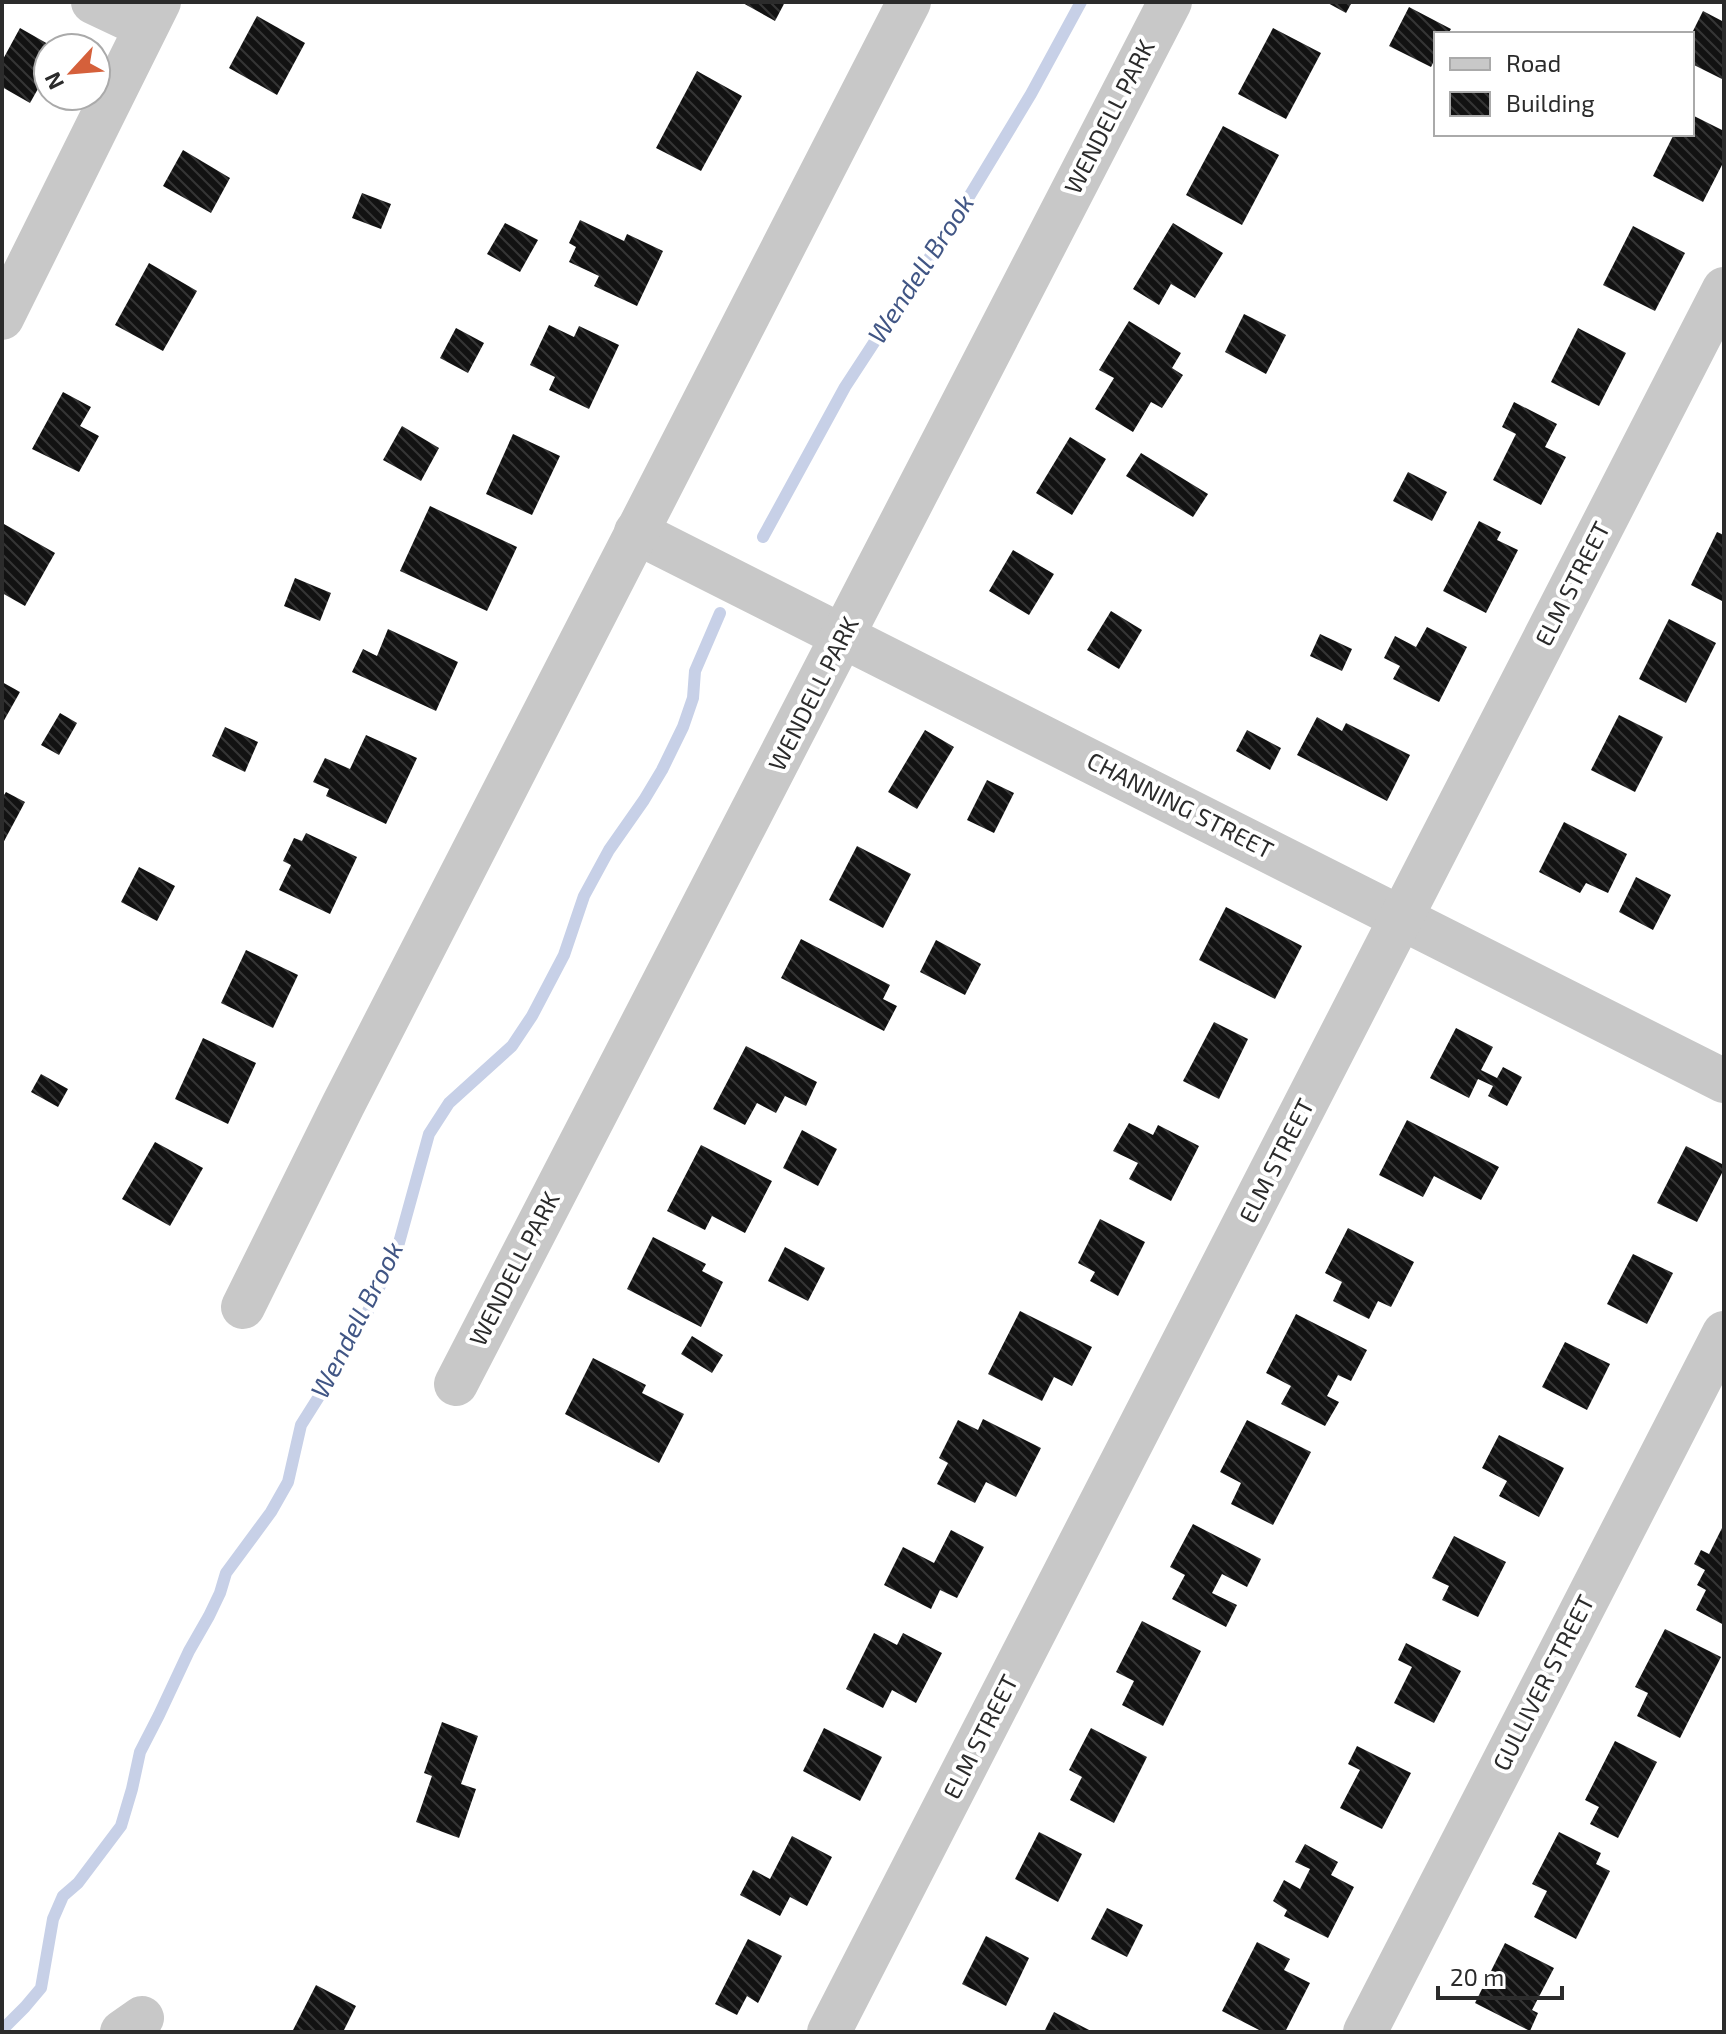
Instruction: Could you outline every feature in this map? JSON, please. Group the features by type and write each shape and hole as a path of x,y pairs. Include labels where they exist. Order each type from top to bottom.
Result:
{"street":[{"path":"2,318 152,15 93,2"},
{"path":"243,1307 343,1105 909,2"},
{"name":"WENDELL PARK","path":"456,1384 1170,2"},
{"name":"ELM STREET","path":"829,2032 1724,289"},
{"name":"CHANNING STREET","path":"636,532 1724,1081"},
{"name":"GULLIVER STREET","path":"1365,2032 1724,1333"}],"building":[{"path":"741,2 785,2 775,21"},
{"path":"1326,2 1352,2 1346,13"},
{"path":"1409,7 1451,29 1449,32 1434,32 1434,61 1431,67 1389,46"},
{"path":"1703,11 1724,22 1724,80 1694,65 1692,32"},
{"path":"257,16 305,43 277,95 229,68"},
{"path":"20,28 32,35 30,103 2,87 2,61"},
{"path":"1273,28 1321,53 1286,119 1238,94"},
{"path":"697,71 742,96 701,171 656,148"},
{"path":"1694,116 1724,131 1724,161 1703,202 1653,176 1673,136 1694,136"},
{"path":"1223,126 1279,155 1242,225 1186,195"},
{"path":"183,150 230,178 211,213 163,186"},
{"path":"362,193 391,204 381,229 352,218"},
{"path":"580,220 624,241 627,234 663,251 637,306 594,286 599,276 569,262 576,247 569,243"},
{"path":"505,223 538,240 520,272 487,254"},
{"path":"1173,223 1223,253 1195,298 1171,284 1159,305 1133,289"},
{"path":"1633,226 1685,253 1655,311 1603,285"},
{"path":"149,263 197,291 163,351 115,325"},
{"path":"1244,314 1286,335 1266,374 1225,352"},
{"path":"1129,321 1181,353 1172,368 1183,375 1162,408 1151,402 1133,432 1095,409 1114,378 1099,370"},
{"path":"549,325 574,337 579,326 619,345 589,409 549,390 555,377 530,365"},
{"path":"456,328 484,343 468,373 440,358"},
{"path":"1578,328 1626,353 1599,406 1551,382"},
{"path":"63,392 91,407 80,426 99,436 79,472 32,449"},
{"path":"1514,402 1557,424 1545,447 1566,457 1541,505 1493,480 1516,434 1502,427"},
{"path":"402,426 439,448 421,481 383,460"},
{"path":"513,434 560,456 532,515 486,494"},
{"path":"1070,437 1106,459 1072,515 1036,493"},
{"path":"1141,453 1208,494 1193,517 1126,476"},
{"path":"1408,472 1447,492 1432,521 1393,501"},
{"path":"430,506 517,547 487,611 400,571"},
{"path":"1479,521 1501,532 1497,540 1518,550 1486,613 1443,591"},
{"path":"4,524 55,553 25,606 2,593"},
{"path":"1717,532 1724,535 1724,602 1691,585"},
{"path":"1013,550 1054,574 1029,615 989,591"},
{"path":"295,578 331,593 320,621 284,606"},
{"path":"1111,611 1142,630 1119,669 1087,650"},
{"path":"1669,619 1716,643 1686,703 1639,679"},
{"path":"1427,627 1467,647 1439,702 1393,679 1400,666 1384,658 1395,636 1416,647"},
{"path":"388,629 458,662 436,711 352,672 363,649 377,656"},
{"path":"1320,634 1352,649 1342,671 1310,656"},
{"path":"2,682 20,692 2,724"},
{"path":"60,713 77,723 59,755 41,745"},
{"path":"1619,715 1663,737 1635,792 1591,770"},
{"path":"1317,717 1342,731 1346,723 1410,755 1387,801 1297,755"},
{"path":"225,727 258,742 245,772 212,756"},
{"path":"925,730 954,747 917,809 888,792"},
{"path":"1247,730 1281,748 1270,770 1236,751"},
{"path":"366,735 417,758 386,824 326,796 329,789 313,782 325,758 350,769"},
{"path":"987,780 1014,793 994,833 967,820"},
{"path":"6,792 25,802 2,845 2,798"},
{"path":"1564,822 1627,854 1608,893 1586,883 1580,893 1539,872"},
{"path":"306,833 357,857 330,914 279,890 291,865 283,861 294,838 302,841"},
{"path":"857,846 911,874 883,928 829,900"},
{"path":"139,867 175,886 157,921 121,902"},
{"path":"1636,877 1671,895 1653,930 1619,912"},
{"path":"1226,907 1302,946 1275,999 1199,960"},
{"path":"801,939 890,985 883,999 897,1006 884,1031 781,978"},
{"path":"936,940 981,964 965,995 920,972"},
{"path":"246,950 298,975 273,1028 221,1003"},
{"path":"1214,1022 1248,1039 1219,1099 1183,1081"},
{"path":"1456,1028 1493,1047 1481,1070 1497,1078 1503,1067 1522,1077 1507,1106 1488,1096 1493,1086 1478,1079 1469,1098 1430,1078"},
{"path":"203,1038 256,1063 228,1124 175,1099"},
{"path":"746,1046 817,1082 806,1106 785,1096 776,1113 757,1103 745,1125 713,1109"},
{"path":"41,1074 68,1089 58,1107 31,1092"},
{"path":"1407,1120 1499,1167 1481,1200 1434,1176 1423,1197 1379,1175"},
{"path":"1129,1123 1153,1135 1158,1125 1199,1146 1171,1201 1129,1179 1138,1163 1113,1151"},
{"path":"802,1130 837,1149 818,1186 783,1168"},
{"path":"155,1142 203,1168 170,1226 122,1199"},
{"path":"701,1145 772,1181 745,1233 712,1216 705,1230 667,1211"},
{"path":"1686,1146 1724,1165 1697,1222 1657,1203"},
{"path":"1100,1219 1145,1242 1118,1296 1090,1281 1095,1272 1078,1263"},
{"path":"1348,1228 1414,1262 1391,1307 1378,1301 1369,1319 1333,1301 1342,1282 1325,1273"},
{"path":"653,1237 706,1264 702,1271 723,1282 701,1327 627,1289"},
{"path":"785,1247 825,1268 808,1301 768,1281"},
{"path":"1633,1254 1673,1273 1647,1324 1607,1304"},
{"path":"1020,1311 1092,1347 1072,1386 1054,1377 1042,1401 988,1374"},
{"path":"1296,1314 1367,1350 1351,1381 1338,1375 1327,1396 1339,1402 1325,1426 1281,1404 1291,1386 1266,1373"},
{"path":"692,1336 723,1355 712,1373 681,1354"},
{"path":"1565,1342 1610,1364 1587,1410 1542,1387"},
{"path":"593,1358 646,1385 642,1393 684,1414 659,1463 565,1414"},
{"path":"983,1419 1041,1448 1016,1497 986,1482 975,1503 937,1484 948,1463 939,1458 958,1420 978,1430"},
{"path":"1247,1420 1311,1452 1273,1525 1231,1504 1241,1483 1220,1472"},
{"path":"1499,1435 1564,1468 1539,1517 1499,1496 1507,1481 1482,1468"},
{"path":"1193,1524 1261,1559 1247,1587 1222,1574 1212,1593 1237,1605 1226,1627 1172,1599 1185,1575 1170,1567"},
{"path":"1724,1524 1724,1625 1696,1610 1706,1590 1697,1585 1705,1570 1694,1564 1701,1550 1709,1554"},
{"path":"951,1530 984,1547 957,1598 940,1590 931,1609 884,1585 903,1547 934,1563"},
{"path":"1454,1536 1506,1562 1478,1617 1442,1600 1449,1586 1432,1578"},
{"path":"1142,1621 1201,1651 1163,1726 1122,1705 1134,1681 1116,1672"},
{"path":"1665,1629 1721,1657 1680,1738 1637,1716 1648,1693 1635,1687"},
{"path":"874,1633 897,1645 903,1633 942,1653 916,1703 892,1690 883,1708 846,1689"},
{"path":"1406,1643 1461,1671 1434,1723 1394,1703 1412,1667 1398,1660"},
{"path":"442,1722 478,1736 461,1784 476,1789 459,1838 416,1822 432,1776 424,1773"},
{"path":"824,1728 882,1757 860,1801 803,1771"},
{"path":"1091,1728 1147,1757 1114,1823 1070,1800 1082,1777 1069,1770"},
{"path":"1615,1741 1657,1762 1618,1838 1590,1824 1599,1807 1585,1800"},
{"path":"1357,1746 1411,1773 1382,1829 1340,1808 1360,1770 1348,1764"},
{"path":"1039,1832 1082,1854 1058,1902 1015,1879"},
{"path":"1559,1832 1601,1853 1596,1864 1610,1871 1576,1939 1534,1917 1547,1891 1532,1884"},
{"path":"792,1836 832,1857 807,1906 790,1897 780,1916 740,1895 753,1870 770,1879"},
{"path":"1305,1844 1338,1862 1331,1875 1354,1887 1328,1938 1284,1916 1287,1910 1273,1901 1284,1880 1300,1889 1310,1869 1295,1862"},
{"path":"1107,1908 1143,1925 1127,1957 1091,1939"},
{"path":"986,1936 1029,1958 1006,2006 962,1984"},
{"path":"748,1939 782,1956 758,2003 747,1996 737,2015 715,2004"},
{"path":"1257,1942 1290,1959 1284,1970 1310,1983 1285,2032 1263,2032 1222,2011"},
{"path":"1505,1943 1554,1968 1532,2010 1538,2013 1530,2031 1475,2003"},
{"path":"316,1985 356,2006 343,2032 292,2032"},
{"path":"1054,2012 1093,2032 1044,2032"}],"waterway":[{"name":"Wendell Brook","path":"763,537 845,387 964,205 1031,94 1081,2"},
{"name":"Wendell Brook","path":"2,2030 41,1988 53,1919 63,1896 78,1883 121,1826 140,1752 209,1616 226,1573 271,1512 288,1482 301,1425 342,1360 397,1250 429,1134 449,1103 512,1046 532,1016 564,955 584,896 609,850 662,770 683,727 693,698 695,671 720,613"}]}
